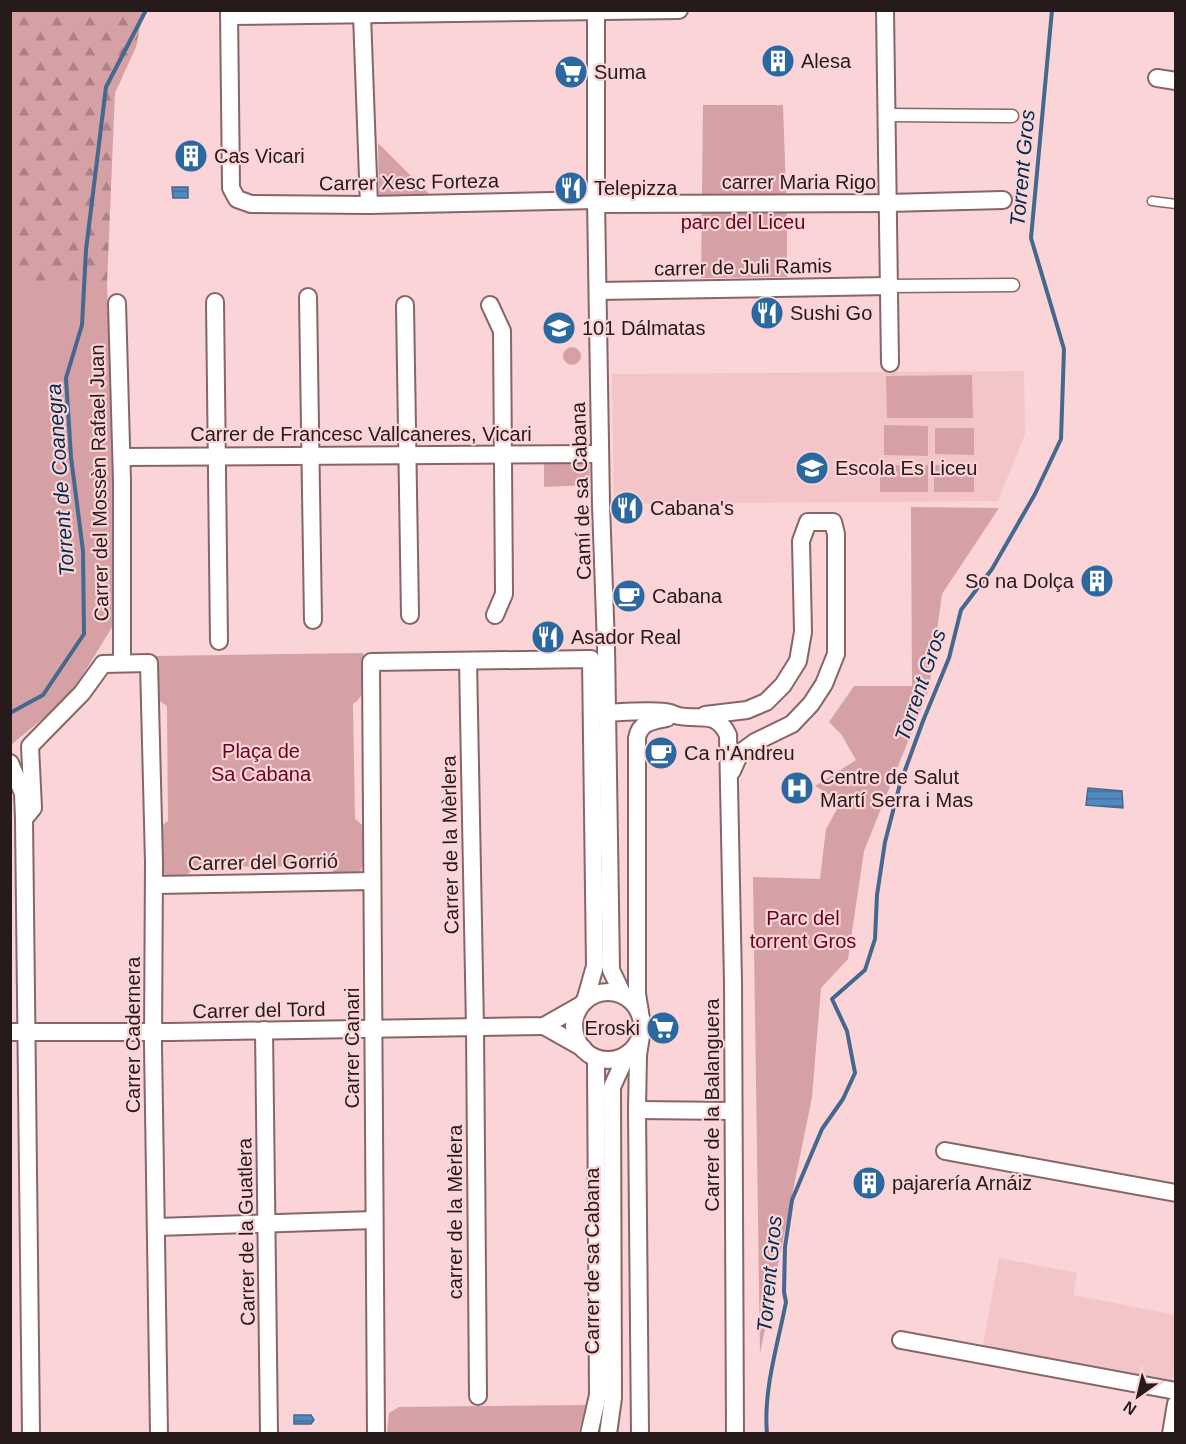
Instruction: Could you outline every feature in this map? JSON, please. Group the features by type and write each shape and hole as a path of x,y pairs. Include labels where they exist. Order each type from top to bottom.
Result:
{"street":[{"path":"229,14 362,15 680,10"},
{"path":"885,10 890,363"},
{"name":"Camí de sa Cabana","path":"596,11 596,202 611,970"},
{"name":"Carrer Xesc Forteza","path":"229,14 231,188 237,199 251,204 369,205 596,202"},
{"path":"362,15 369,205"},
{"path":"1157,78 1176,81"},
{"path":"886,115 1012,116"},
{"name":"carrer Maria Rigo","path":"596,202 888,203 1003,200"},
{"path":"889,286 1013,285"},
{"name":"carrer de Juli Ramis","path":"598,291 889,286"},
{"path":"308,297 313,620"},
{"path":"214,302 219,641"},
{"name":"Carrer del Mossèn Rafael Juan","path":"117,303 122,457 122,663"},
{"path":"405,305 410,615"},
{"path":"490,305 502,331 504,594 495,615"},
{"name":"Carrer de Francesc Vallcaneres, Vicari","path":"122,457 600,454"},
{"path":"640,1434 637,1110 638,1055 642,1024 637,994 636,738 638,730 647,722 679,716 701,716 710,713 747,710 766,702 783,685 798,661 803,633 801,541 808,522 833,522 836,534 836,654 824,684 811,704 792,724 755,742 740,753 729,776"},
{"path":"468,661 591,659 595,966 574,1026 577,1038 612,1087"},
{"name":"Carrer Canari","path":"376,1434 371,662 468,661"},
{"name":"Carrer de la Mèrlera","path":"468,661 475,1028"},
{"path":"24,819 33,808 30,747 82,693 104,664 122,663"},
{"name":"Carrer Cadernera","path":"122,663 149,663 154,885 153,1032 159,1434"},
{"path":"607,713 667,712 679,716"},
{"name":"Carrer de la Balanguera","path":"701,716 716,719 723,724 729,735 735,1434"},
{"path":"10,763 23,793 24,819 18,928 19,1139 31,1434"},
{"name":"Carrer del Gorrió","path":"154,885 372,881"},
{"path":"601,992 611,970"},
{"path":"611,970 623,995"},
{"path":"583,1003 601,992 612,992 623,995 633,1002 640,1012"},
{"name":"Carrer del Tord","path":"19,1032 544,1026 583,1003"},
{"path":"544,1026 590,1055 603,1059 616,1059 627,1054 635,1047 641,1036"},
{"name":"carrer de la Mèrlera","path":"475,1028 478,1396"},
{"name":"Carrer de la Guatlera","path":"264,1030 269,1434"},
{"name":"Carrer de sa Cabana","path":"608,1434 614,1398 612,1087 627,1054"},
{"path":"589,1434 598,1395 590,1055"},
{"path":"637,1110 733,1111"},
{"path":"945,1151 1176,1193"},
{"path":"157,1227 374,1220"},
{"path":"901,1340 1176,1390"},
{"path":"1171,1434 1176,1404"}],"lane":[{"path":"1152,201 1176,204"}],"shaded area":[{"name":"Escola Es Liceu","path":"1024,371 1025,434 998,501 614,504 612,374"},
{"path":"999,1258 1077,1273 1073,1295 1175,1315 1175,1361 1172,1382 983,1346"}],"green space":[{"path":"10,11 143,11 136,47 115,93 107,284 11,284"},
{"name":"parc del Liceu","path":"703,105 783,105 787,277 701,278"},
{"path":"378,143 430,195 379,195"},
{"path":"11,284 107,284 117,619 70,696 11,745"},
{"path":"568,347 576,347 581,352 579,363 568,365 563,360 563,352"},
{"path":"972,375 973,418 887,418 886,376"},
{"path":"884,425 928,426 928,456 884,455"},
{"path":"935,428 974,428 974,455 935,454"},
{"path":"590,460 589,485 544,487 544,461"},
{"path":"880,465 928,465 928,492 880,492"},
{"path":"934,465 974,465 974,492 934,492"},
{"name":"Parc del torrent Gros","path":"911,507 999,508 942,594 929,689 864,851 848,959 821,988 812,1097 760,1353 753,877 820,879 826,829 841,802 815,786 856,760 841,734 829,722 854,686 912,686"},
{"name":"Plaça de Sa Cabana","path":"363,653 363,689 358,700 353,704 355,819 364,829 365,841 364,863 360,871 354,874 336,875 329,866 194,867 180,878 162,873 161,826 168,821 167,706 158,700 156,695 156,656"},
{"path":"586,1405 578,1433 387,1433 389,1413 399,1407"}],"water":[{"path":"172,187 188,187 188,198 173,198"},
{"path":"1088,788 1122,791 1123,808 1086,805"},
{"path":"294,1415 311,1415 314,1420 311,1424 294,1424"}],"waterway":[{"name":"Torrent de Coanegra","path":"10,713 43,695 84,634 83,551 71,457 66,378 82,325 86,250 106,87 146,10"},
{"name":"Torrent Gros","path":"767,1434 769,1384 786,1302 784,1292 785,1247 792,1200 822,1129 843,1099 855,1073 847,1031 832,999 865,970 875,939 877,895 885,842 900,784 949,658 961,610 992,569 1035,494 1061,439 1064,349 1031,238 1052,10"}],"place":[{"name":"Alesa","path":"778,61"},
{"name":"Suma","path":"571,72"},
{"name":"Cas Vicari","path":"191,156"},
{"name":"Telepizza","path":"571,188"},
{"name":"Sushi Go","path":"767,313"},
{"name":"101 Dálmatas","path":"559,328"},
{"name":"Escola Es Liceu","path":"812,468"},
{"name":"Cabana's","path":"627,508"},
{"name":"So na Dolça","path":"1097,581"},
{"name":"Cabana","path":"629,596"},
{"name":"Asador Real","path":"548,637"},
{"name":"Ca n'Andreu","path":"661,753"},
{"name":"Centre de Salut Martí Serra i Mas","path":"797,788"},
{"name":"Eroski","path":"663,1028"},
{"name":"pajarería Arnáiz","path":"869,1183"}]}
